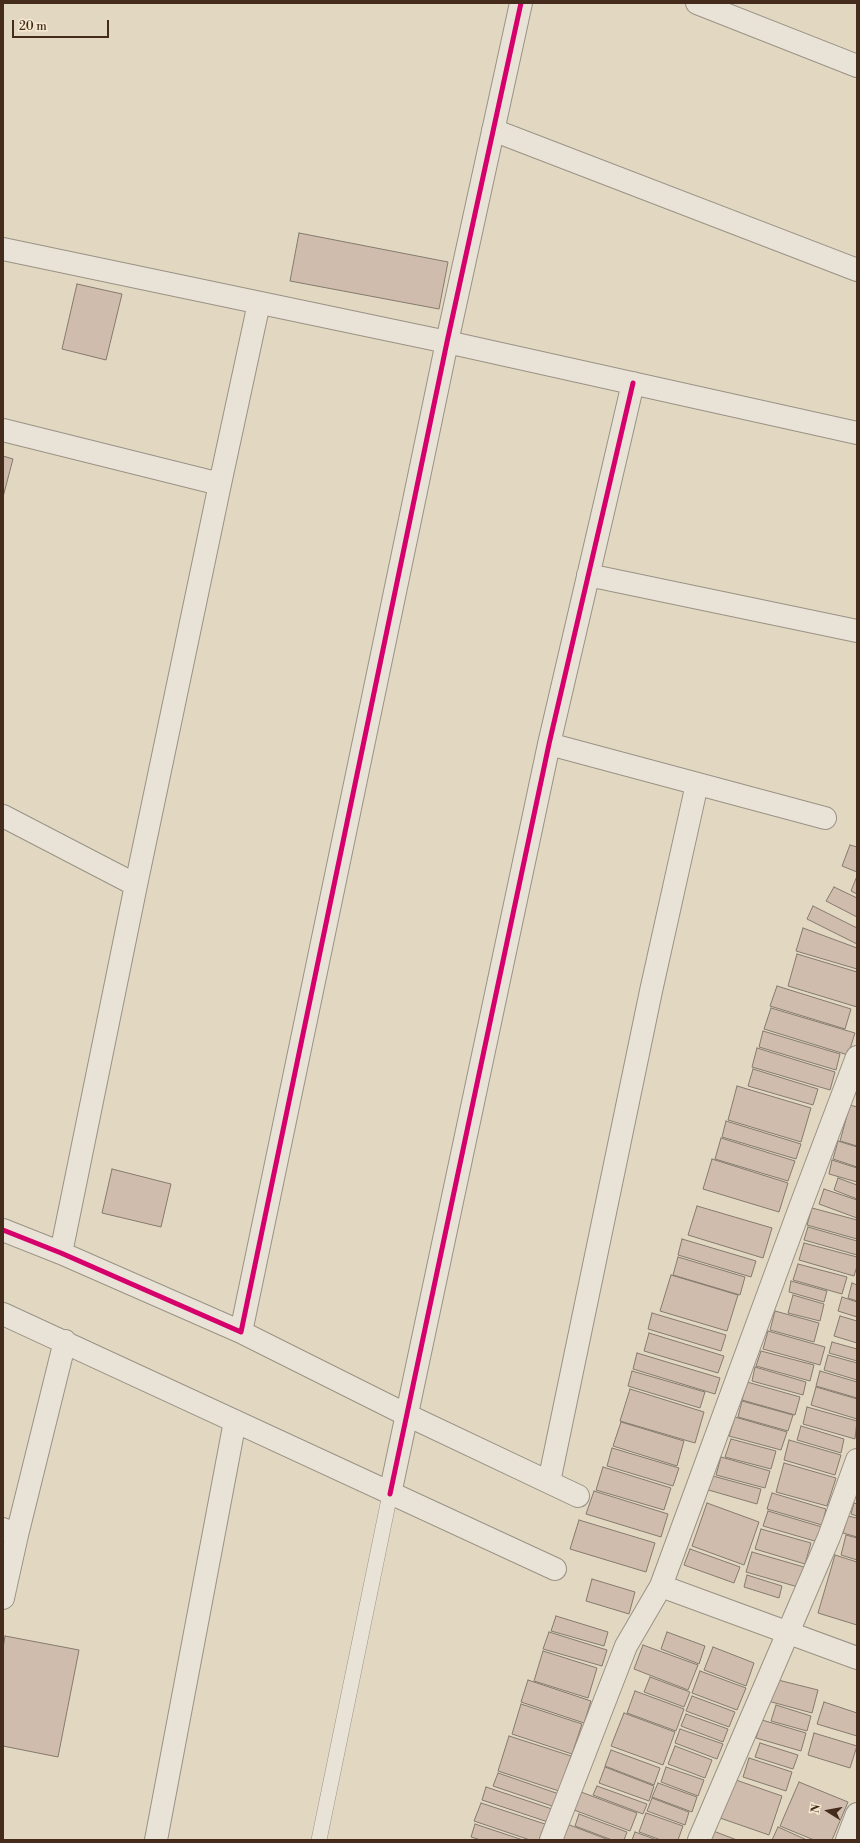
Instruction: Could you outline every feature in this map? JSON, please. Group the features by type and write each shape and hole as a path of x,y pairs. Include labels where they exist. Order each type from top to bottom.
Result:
{"street":[{"path":"241,1332 447,342 521,3"},
{"path":"697,3 857,66"},
{"path":"493,130 857,270"},
{"path":"3,249 447,342 857,433"},
{"path":"61,1253 136,885 220,484 260,303"},
{"path":"390,1494 549,744 633,383"},
{"path":"3,430 220,484"},
{"path":"588,575 857,631"},
{"path":"549,744 825,818"},
{"path":"549,1482 651,991 697,784"},
{"path":"3,816 136,885"},
{"path":"551,1840 626,1646 661,1586 857,1057"},
{"path":"3,1230 61,1253 241,1332 407,1415 578,1496"},
{"path":"3,1314 65,1341 390,1494 555,1569"},
{"path":"3,1598 10,1532 65,1341"},
{"path":"156,1840 235,1421"},
{"path":"699,1840 829,1537 857,1460"},
{"path":"661,1586 857,1658"},
{"path":"847,1840 857,1814"}],"lane":[{"path":"319,1840 390,1494"}],"building":[{"path":"299,233 448,262 439,309 290,281"},
{"path":"77,284 122,294 106,360 62,349"},
{"path":"3,456 13,459 3,497"},
{"path":"850,845 857,847 857,872 842,866"},
{"path":"857,876 857,894 851,891"},
{"path":"834,887 857,898 857,917 826,901"},
{"path":"813,906 857,928 857,944 807,919"},
{"path":"803,928 857,948 857,969 796,951"},
{"path":"797,954 857,972 857,1007 788,986"},
{"path":"777,986 851,1009 845,1029 770,1006"},
{"path":"771,1008 855,1033 848,1055 764,1029"},
{"path":"763,1031 840,1054 836,1070 759,1047"},
{"path":"757,1048 835,1072 830,1090 752,1067"},
{"path":"753,1069 818,1089 813,1105 748,1086"},
{"path":"737,1086 811,1108 801,1142 728,1120"},
{"path":"850,1105 857,1107 857,1146 840,1141"},
{"path":"726,1121 801,1144 796,1159 722,1137"},
{"path":"721,1138 795,1161 788,1181 715,1159"},
{"path":"838,1141 857,1147 857,1167 833,1159"},
{"path":"712,1159 788,1183 779,1212 703,1189"},
{"path":"832,1160 857,1168 857,1182 829,1174"},
{"path":"112,1169 171,1184 161,1227 102,1213"},
{"path":"838,1178 857,1185 857,1199 834,1190"},
{"path":"824,1189 857,1200 857,1218 819,1204"},
{"path":"697,1206 772,1228 763,1258 688,1235"},
{"path":"812,1208 857,1220 857,1239 807,1225"},
{"path":"808,1227 857,1241 857,1255 804,1240"},
{"path":"682,1239 756,1261 751,1277 678,1255"},
{"path":"804,1243 857,1257 857,1266 854,1276 799,1260"},
{"path":"678,1257 745,1277 740,1295 673,1275"},
{"path":"798,1264 847,1277 842,1294 793,1280"},
{"path":"671,1275 738,1295 727,1331 660,1311"},
{"path":"791,1281 827,1291 824,1302 789,1292"},
{"path":"852,1283 857,1285 857,1301 848,1298"},
{"path":"793,1295 824,1304 820,1321 788,1313"},
{"path":"842,1297 857,1302 857,1317 838,1311"},
{"path":"775,1311 819,1323 814,1342 770,1330"},
{"path":"652,1313 726,1335 721,1351 648,1329"},
{"path":"840,1316 857,1321 857,1343 834,1336"},
{"path":"768,1331 825,1347 820,1365 763,1349"},
{"path":"649,1333 724,1356 718,1373 644,1351"},
{"path":"832,1342 857,1349 857,1361 829,1353"},
{"path":"761,1351 814,1365 810,1381 756,1366"},
{"path":"637,1353 720,1378 715,1394 633,1369"},
{"path":"828,1355 857,1363 857,1380 824,1370"},
{"path":"755,1367 806,1382 803,1395 752,1381"},
{"path":"632,1371 705,1392 700,1408 628,1386"},
{"path":"820,1371 857,1382 857,1398 816,1386"},
{"path":"747,1382 800,1397 795,1415 742,1400"},
{"path":"816,1387 857,1399 857,1419 811,1405"},
{"path":"630,1389 704,1412 695,1443 620,1421"},
{"path":"742,1401 793,1415 788,1431 738,1417"},
{"path":"807,1407 857,1421 855,1439 803,1424"},
{"path":"735,1417 787,1432 781,1450 729,1436"},
{"path":"621,1422 684,1441 677,1466 613,1446"},
{"path":"801,1426 844,1439 841,1453 797,1440"},
{"path":"731,1439 776,1451 771,1469 725,1457"},
{"path":"789,1440 841,1455 835,1475 784,1460"},
{"path":"612,1448 679,1468 673,1486 607,1466"},
{"path":"721,1457 770,1471 765,1488 716,1475"},
{"path":"784,1463 836,1478 827,1506 776,1492"},
{"path":"603,1467 671,1488 664,1510 596,1490"},
{"path":"709,1475 761,1489 757,1504 705,1489"},
{"path":"594,1491 668,1514 661,1537 586,1514"},
{"path":"772,1493 826,1509 822,1525 767,1509"},
{"path":"707,1503 759,1522 744,1565 692,1546"},
{"path":"854,1503 857,1504 857,1516 851,1514"},
{"path":"768,1511 822,1527 818,1542 763,1526"},
{"path":"848,1516 857,1518 857,1537 843,1533"},
{"path":"579,1520 655,1543 646,1572 570,1549"},
{"path":"761,1529 811,1543 805,1564 755,1549"},
{"path":"846,1535 857,1538 857,1560 841,1555"},
{"path":"690,1549 740,1567 734,1583 684,1565"},
{"path":"752,1552 804,1567 798,1587 746,1572"},
{"path":"835,1555 857,1562 857,1625 818,1613"},
{"path":"747,1575 782,1586 779,1598 744,1587"},
{"path":"592,1579 635,1592 629,1614 586,1601"},
{"path":"556,1616 608,1632 604,1646 551,1631"},
{"path":"549,1632 607,1650 602,1666 543,1649"},
{"path":"667,1632 705,1646 699,1664 661,1649"},
{"path":"5,1636 79,1650 58,1757 3,1746 3,1648"},
{"path":"643,1645 698,1665 688,1690 634,1669"},
{"path":"713,1647 754,1663 746,1686 704,1670"},
{"path":"543,1651 597,1668 588,1698 534,1681"},
{"path":"700,1671 746,1688 737,1710 692,1693"},
{"path":"650,1677 690,1692 684,1707 644,1692"},
{"path":"774,1679 818,1690 812,1713 768,1701"},
{"path":"528,1680 591,1701 584,1723 521,1702"},
{"path":"635,1691 684,1709 676,1731 627,1713"},
{"path":"692,1696 735,1712 729,1727 686,1711"},
{"path":"824,1702 857,1713 857,1736 817,1724"},
{"path":"521,1704 582,1724 572,1754 512,1734"},
{"path":"776,1705 811,1716 807,1731 771,1721"},
{"path":"624,1713 675,1732 663,1765 611,1746"},
{"path":"686,1714 728,1729 723,1742 681,1726"},
{"path":"762,1720 806,1733 801,1751 756,1738"},
{"path":"680,1729 723,1744 717,1759 675,1743"},
{"path":"814,1733 857,1746 850,1768 808,1755"},
{"path":"509,1736 571,1756 559,1791 498,1771"},
{"path":"760,1743 798,1755 793,1769 755,1757"},
{"path":"675,1746 712,1760 705,1778 668,1764"},
{"path":"611,1750 660,1768 654,1785 605,1766"},
{"path":"749,1758 792,1772 786,1791 743,1777"},
{"path":"605,1767 654,1786 649,1801 599,1783"},
{"path":"666,1767 704,1780 698,1796 661,1782"},
{"path":"498,1773 559,1794 555,1807 493,1786"},
{"path":"733,1779 782,1796 769,1835 720,1818"},
{"path":"799,1782 848,1802 832,1840 814,1840 780,1826"},
{"path":"658,1783 697,1797 692,1812 652,1797"},
{"path":"597,1786 647,1804 643,1814 593,1795"},
{"path":"486,1787 552,1809 548,1822 482,1800"},
{"path":"581,1792 637,1813 630,1831 574,1810"},
{"path":"652,1798 689,1812 685,1825 647,1811"},
{"path":"481,1803 545,1824 539,1840 530,1840 474,1821"},
{"path":"646,1813 683,1826 678,1840 661,1840 639,1832"},
{"path":"579,1814 627,1832 624,1840 612,1840 575,1826"},
{"path":"475,1824 523,1840 481,1840 471,1837"},
{"path":"567,1824 609,1840 561,1840"},
{"path":"778,1827 807,1840 772,1840"},
{"path":"708,1829 737,1840 704,1840"},
{"path":"635,1832 657,1840 632,1840"}],"cycle path":[{"path":"3,1230 61,1253 241,1332 447,342 521,3"},
{"path":"390,1494 549,744 633,383"}]}
